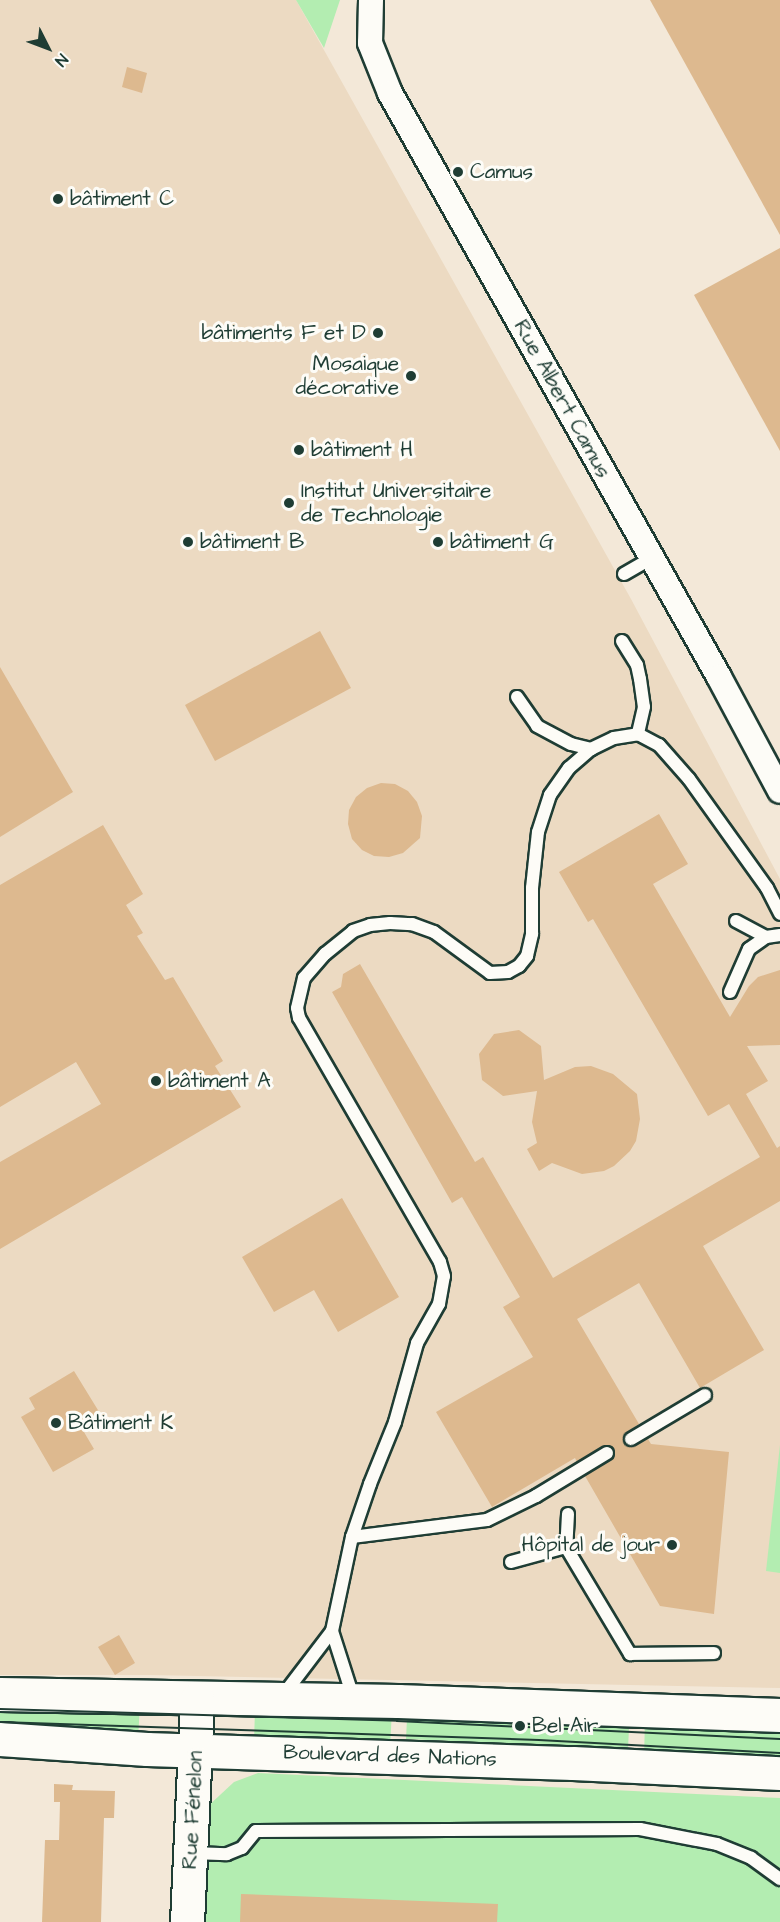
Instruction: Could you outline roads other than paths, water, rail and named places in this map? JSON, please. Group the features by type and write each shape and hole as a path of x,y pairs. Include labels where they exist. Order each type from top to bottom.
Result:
{"main road":[{"path":"0,1694 354,1701 780,1715"},
{"name":"Rue Fénelon","path":"187,1922 197,1699"},
{"name":"Boulevard des Nations","path":"0,1738 195,1750 573,1763 780,1773"}],"street":[{"name":"Rue Albert Camus","path":"371,0 370,43 390,93 652,558 780,791"}],"lane":[{"path":"624,574 652,558"},
{"path":"622,641 637,665 640,679 644,707 638,734"},
{"path":"518,697 537,726 572,744 591,749"},
{"path":"279,1700 332,1631 352,1537 395,1422 417,1343 439,1304 444,1276 440,1262 299,1018 297,1008 304,978 325,954 353,931 370,925 412,924 434,932 490,973 508,972 519,966 527,956 532,934 532,888 538,832 550,795 569,768 591,749 614,738 638,734 659,745 689,779 767,888 780,914"},
{"path":"736,921 766,937"},
{"path":"730,992 745,955 766,937 780,935"},
{"path":"631,1439 705,1395"},
{"path":"352,1537 487,1520 536,1496 607,1453"},
{"path":"568,1514 566,1547 630,1654 714,1653"},
{"path":"511,1562 566,1547"},
{"path":"332,1631 354,1701"},
{"path":"191,1853 227,1854 242,1848 256,1832 640,1829 717,1844 751,1858 780,1879"}],"tram line":[{"path":"0,1709 397,1721 780,1739"},
{"path":"0,1722 539,1740 780,1753"}],"place":[{"name":"Camus","path":"458,172"},
{"name":"bâtiment C","path":"58,199"},
{"name":"bâtiments F et D","path":"378,333"},
{"name":"Mosaique décorative","path":"411,376"},
{"name":"bâtiment H","path":"299,450"},
{"name":"Institut Universitaire de Technologie","path":"289,503"},
{"name":"bâtiment B","path":"188,542"},
{"name":"bâtiment G","path":"438,542"},
{"name":"bâtiment A","path":"156,1081"},
{"name":"Bâtiment K","path":"56,1423"},
{"name":"Hôpital de jour","path":"672,1545"},
{"name":"Bel Air","path":"520,1726"}]}
